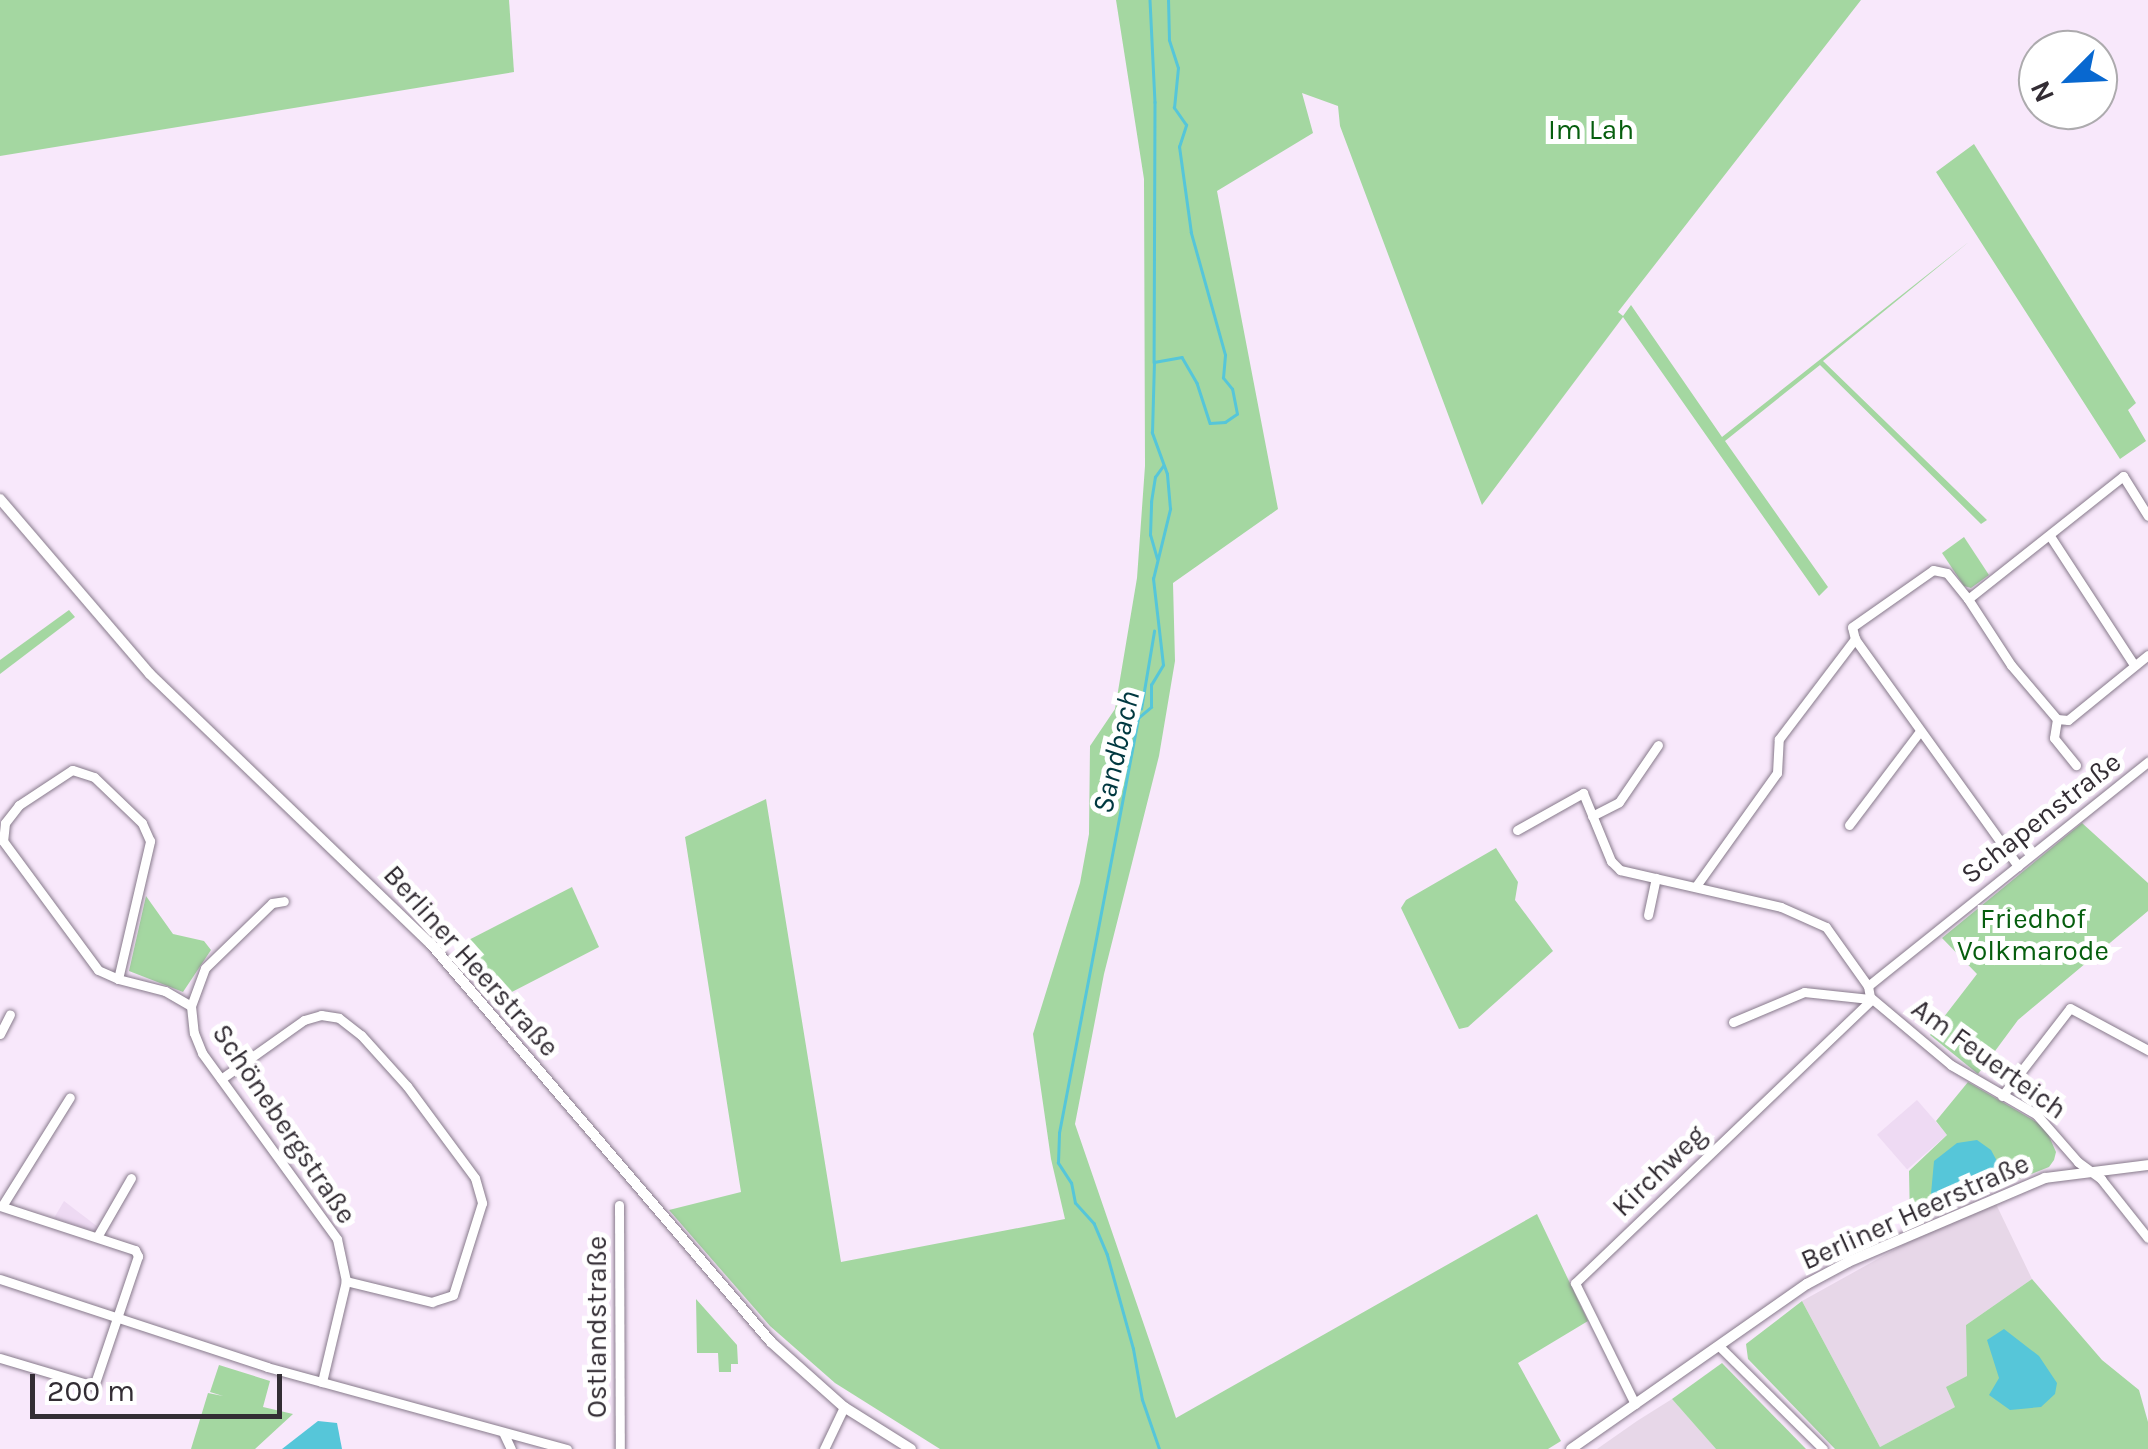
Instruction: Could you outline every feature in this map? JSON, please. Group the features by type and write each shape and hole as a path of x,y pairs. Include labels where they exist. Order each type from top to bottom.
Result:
{"main road":[{"name":"Berliner Heerstraße","path":"0,499 150,674 430,943 771,1342 844,1406 911,1449"},
{"name":"Berliner Heerstraße","path":"1571,1449 1807,1284 1848,1262 2030,1183 2086,1170 2148,1166"}],"street":[{"path":"1968,599 2122,476 2148,516"},
{"path":"2050,536 2134,666"},
{"path":"1696,886 1778,773 1779,739 1853,636 1855,622 1933,570 1947,572 2011,665 2057,719 2068,720 2148,655"},
{"path":"1853,636 2018,866"},
{"path":"2057,719 2054,738 2076,765"},
{"path":"1849,825 1920,731"},
{"path":"1518,830 1583,793 1592,816 1620,802 1658,744"},
{"name":"Schapenstraße","path":"1868,986 2148,762"},
{"path":"72,770 94,777 142,823 150,849 118,979 98,970 86,956 7,851 2,832 19,806 72,770"},
{"name":"Am Feuerteich","path":"1592,816 1615,866 1782,906 1819,922 1844,946 1872,999 1952,1065 2036,1114 2086,1170 2102,1179 2148,1238"},
{"path":"1648,914 1656,878"},
{"name":"Schönebergstraße","path":"284,900 272,903 205,968 191,1006 197,1044 331,1230 342,1251 346,1281 322,1382"},
{"name":"Schönebergstraße","path":"118,979 165,991 191,1006"},
{"path":"1733,1022 1804,992 1872,999"},
{"name":"Kirchweg","path":"1635,1404 1575,1283 1872,999"},
{"path":"2002,1096 2070,1008 2148,1050"},
{"path":"0,1034 10,1014"},
{"path":"221,1079 304,1020 321,1016 339,1018 361,1035 408,1086 476,1178 482,1203 452,1295 432,1302 346,1281"},
{"path":"0,1358 94,1386 138,1253 1,1206 70,1097"},
{"path":"97,1237 131,1178"},
{"name":"Ostlandstraße","path":"620,1205 620,1449"},
{"path":"0,1278 322,1382 567,1449"},
{"path":"1719,1346 1823,1449"},
{"path":"824,1449 844,1406"},
{"path":"502,1432 511,1449"}],"shaded area":[{"path":"1917,1100 1947,1135 1907,1169 1877,1135"},
{"path":"64,1201 98,1227 95,1232 54,1218"},
{"path":"1996,1204 2032,1279 1966,1325 1967,1376 1955,1407 1880,1447 1802,1301 1919,1236"},
{"path":"1672,1399 1716,1449 1597,1449 1637,1421"}],"green space":[{"path":"0,0 509,0 514,72 0,156"},
{"name":"Im Lah","path":"1116,0 1861,0 1618,312 1623,316 1631,305 1722,437 1970,241 1823,361 1987,520 1981,524 1820,365 1725,441 1828,587 1819,596 1623,317 1482,505 1340,126 1338,106 1302,93 1313,133 1217,191 1278,509 1173,583 1175,661 1159,756 1104,974 1075,1124 1176,1418 1537,1214 1588,1321 1518,1363 1561,1441 1548,1449 940,1449 835,1383 770,1326 669,1210 741,1192 685,837 766,799 841,1262 1065,1219 1051,1159 1033,1034 1080,883 1089,834 1090,746 1115,709 1137,578 1145,466 1144,179","holes":["1114,734 1123,735 1125,745 1114,795 1101,799 1100,787"]},
{"path":"1974,144 2136,403 2128,410 2146,441 2120,459 1936,172"},
{"path":"1964,537 1989,575 1971,588 1964,586 1942,553"},
{"path":"69,610 75,617 0,674 0,660"},
{"name":"Friedhof Volkmarode","path":"2082,823 2148,883 2148,911 2018,1020 1978,1074 1930,1035 1977,974 1942,938"},
{"path":"1496,848 1518,882 1515,900 1553,951 1468,1027 1459,1029 1401,908 1406,900"},
{"path":"572,887 599,947 500,998 455,947"},
{"path":"146,896 173,934 204,941 211,950 183,992 129,971"},
{"path":"1968,1082 2045,1127 2056,1152 2054,1160 2049,1167 1910,1222 1909,1171 1947,1135 1936,1121","holes":["1989,1184 1935,1206 1931,1194"]},
{"path":"2032,1279 2102,1360 2139,1390 2148,1422 2148,1449 1835,1449 1748,1359 1746,1344 1802,1301 1880,1447 1955,1407 1946,1387 1967,1376 1966,1325"},
{"path":"696,1299 737,1345 738,1364 731,1364 731,1372 719,1372 718,1353 697,1353"},
{"path":"1722,1363 1806,1449 1716,1449 1672,1399"},
{"path":"219,1365 270,1381 263,1407 293,1414 255,1449 191,1449 208,1393 223,1396 210,1392"}],"water":[{"path":"1114,734 1123,734 1125,745 1114,795 1101,799 1100,787"},
{"path":"1977,1140 1991,1150 1998,1163 1989,1184 1935,1206 1931,1194 1934,1161 1957,1143"},
{"path":"2004,1329 2039,1356 2057,1383 2055,1394 2041,1407 2010,1410 1989,1395 1999,1378 1987,1340"},
{"path":"318,1421 337,1423 342,1449 282,1449"}],"waterway":[{"path":"1150,0 1155,102 1154,362"},
{"name":"Sandbach","path":"1159,1449 1142,1400 1133,1349 1107,1255 1094,1224 1075,1203 1071,1183 1058,1163 1059,1133 1138,718 1151,707 1151,685 1163,665 1153,579 1170,509 1167,474 1152,433 1154,362 1182,357 1197,383 1210,423 1225,422 1237,414 1232,389 1223,378 1225,355 1191,233 1179,147 1186,125 1174,108 1178,68 1169,40 1168,0"},
{"path":"1157,559 1150,535 1151,502 1155,477 1163,466"},
{"path":"1141,709 1154,631"}]}
